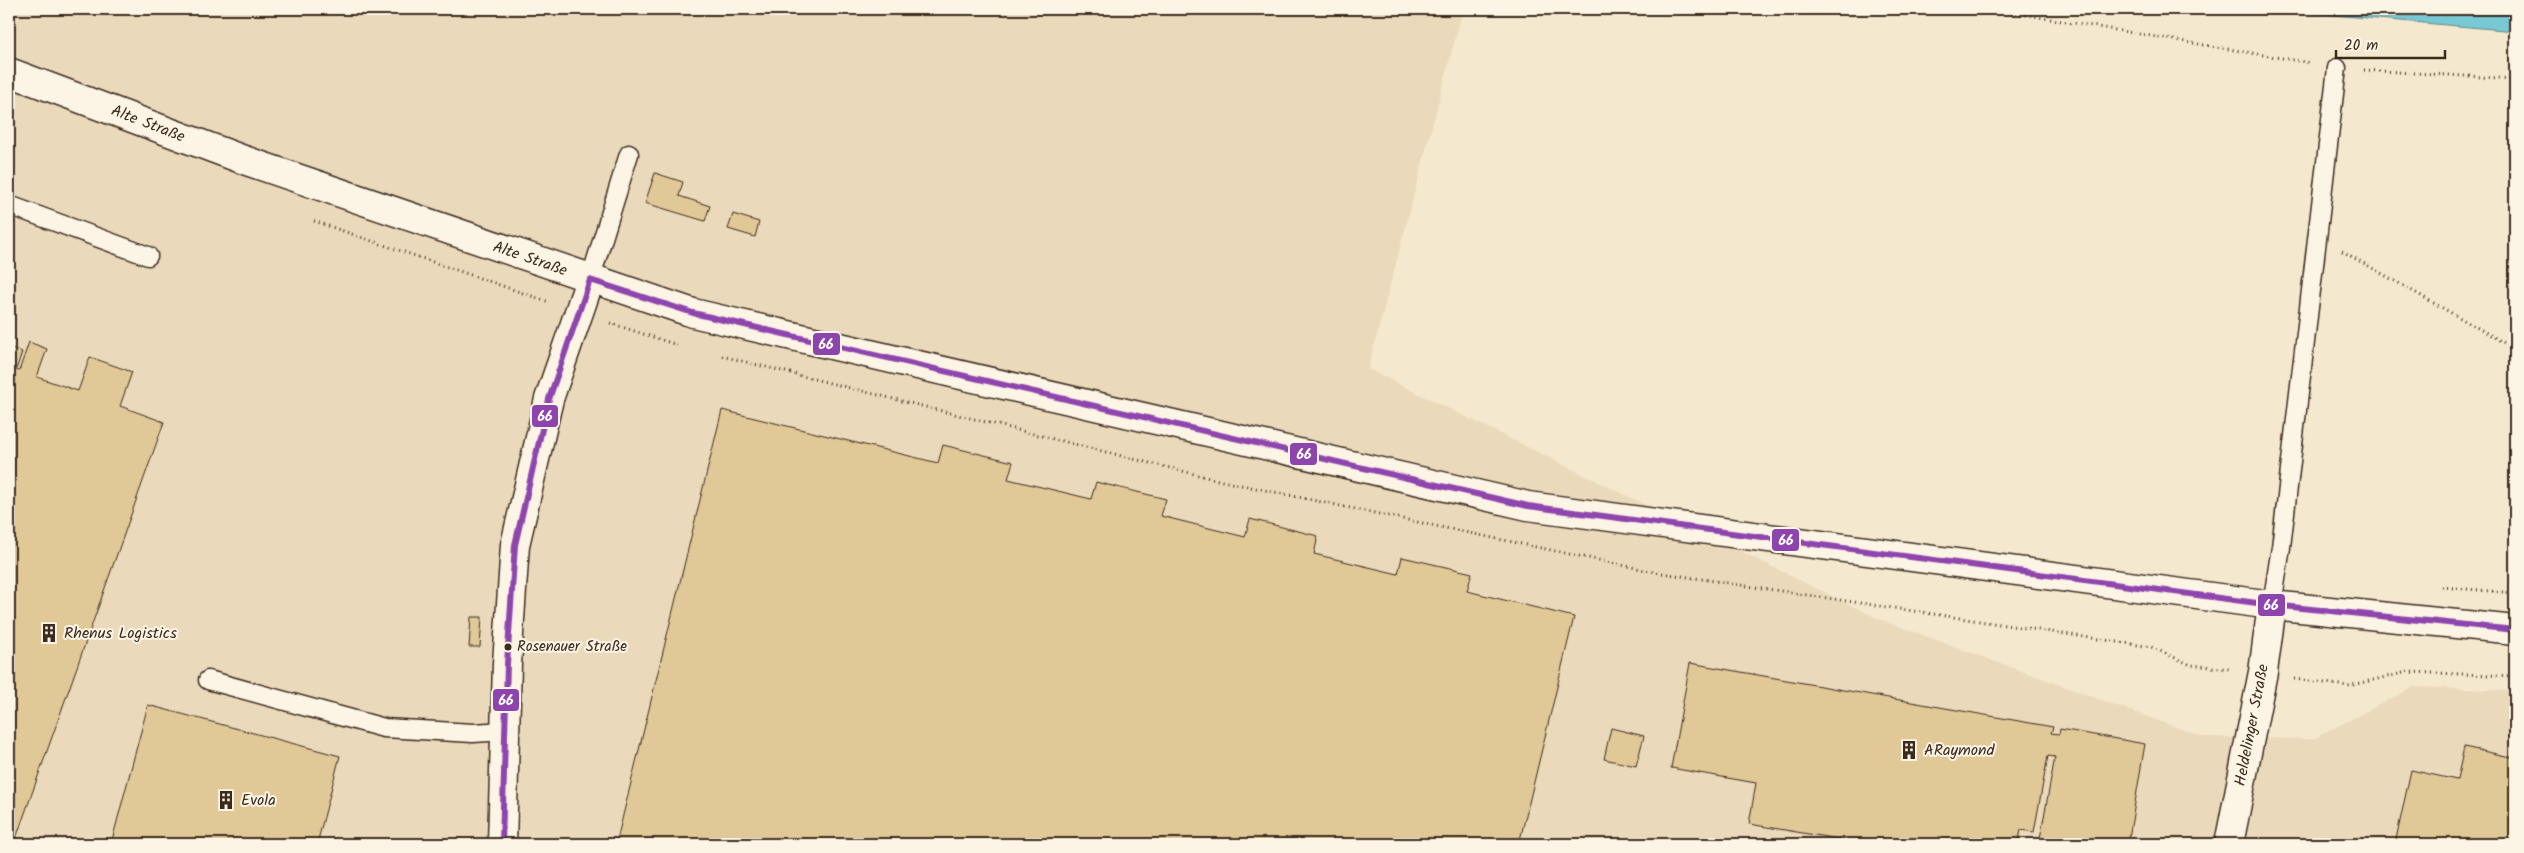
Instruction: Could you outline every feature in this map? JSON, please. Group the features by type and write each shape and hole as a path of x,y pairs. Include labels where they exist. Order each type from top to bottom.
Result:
{"street":[{"name":"Alte Straße","path":"9,72 244,160 590,280 693,313 1528,506 2272,605 2515,630"},
{"path":"502,844 505,731 514,544 549,399 590,280"},
{"name":"Heldelinger Straße","path":"2229,844 2263,672 2272,605"}],"lane":[{"path":"2272,605 2337,68"},
{"path":"590,280 629,154"},
{"path":"9,205 148,256"},
{"path":"208,680 384,728 473,734 505,731"}],"path":[{"path":"1991,9 2337,68 2515,79"},
{"path":"2318,237 2515,349"},
{"path":"1655,572 2141,645 2151,647 2191,665 2263,672 2316,683 2348,686 2407,672 2515,676"}],"shaded area":[{"path":"9,9 1463,9 1368,369 1879,619 2203,737 2313,739 2414,687 2515,691 2515,844 9,844"}],"water":[{"path":"2264,9 2515,9 2515,31"}],"building":[{"path":"655,173 683,182 679,196 710,206 705,221 645,203"},
{"path":"733,214 759,222 755,237 728,229"},
{"name":"Rhenus Logistics","path":"29,342 47,349 37,377 78,391 90,357 132,372 120,406 164,422 14,844 9,844 9,347 22,352 16,370 19,371"},
{"path":"722,410 938,463 943,445 1013,462 1008,479 1091,499 1096,482 1166,499 1161,516 1245,537 1250,519 1318,536 1314,554 1398,574 1402,557 1472,573 1467,591 1574,617 1519,844 616,844"},
{"path":"471,617 482,617 480,647 469,647"},
{"name":"ARaymond","path":"1690,663 2053,727 2051,733 2059,734 2060,729 2145,744 2128,844 2039,844 2055,757 2048,756 2034,832 2021,830 2018,844 1855,844 1856,842 1749,824 1756,783 1671,768"},
{"name":"Evola","path":"148,705 340,756 317,844 111,844"},
{"path":"1611,728 1644,736 1636,766 1604,759"},
{"path":"2464,747 2515,758 2515,844 2395,844 2411,770 2457,780"},
{"path":"1659,839 1690,844 1658,844"}],"transit line":[{"name":"66","path":"590,280 693,313 1528,506 2272,605 2515,630"},
{"name":"66","path":"502,844 507,664 515,545 549,399 590,280"}],"place":[{"name":"Rhenus Logistics","path":"49,633"},
{"name":"Rosenauer Straße","path":"508,647"},
{"name":"ARaymond","path":"1909,750"},
{"name":"Evola","path":"226,800"}]}
